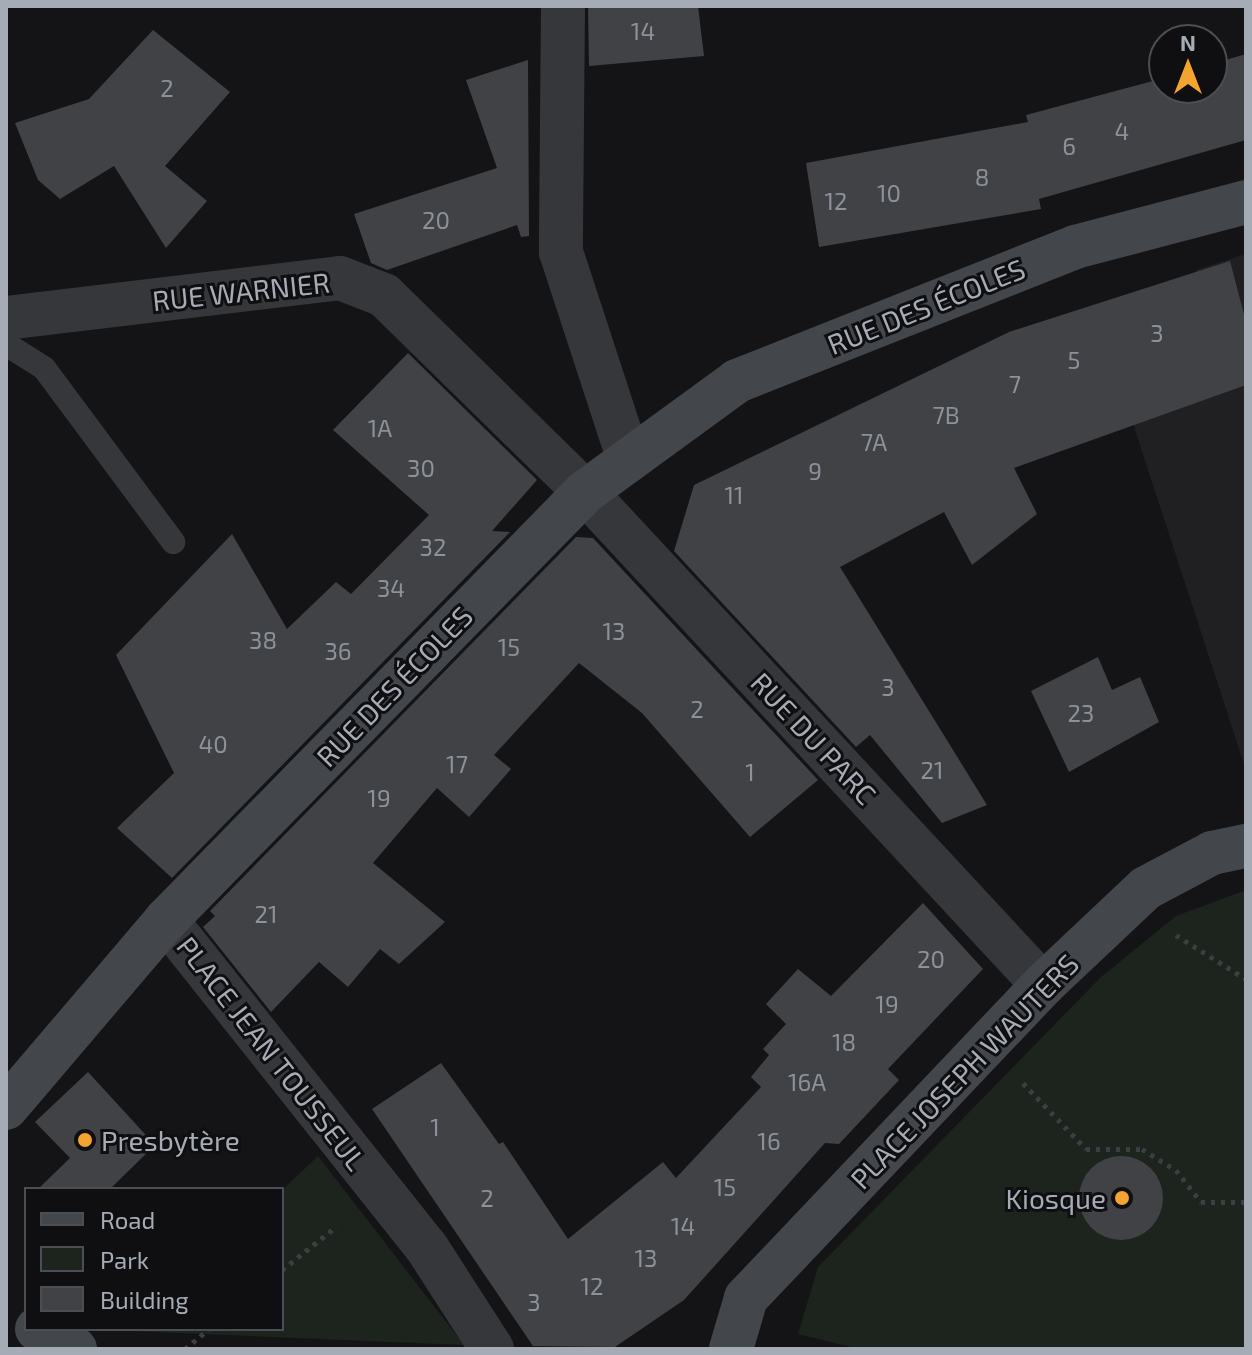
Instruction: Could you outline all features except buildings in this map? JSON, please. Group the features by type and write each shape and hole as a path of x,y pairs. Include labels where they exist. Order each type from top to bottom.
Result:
{"street":[{"path":"563,6 561,252 629,460"},
{"name":"RUE DES ÉCOLES","path":"166,920 585,492 737,381 1075,247 1246,202"},
{"name":"RUE WARNIER","path":"6,318 340,278 384,295 585,492"},
{"name":"RUE DU PARC","path":"585,492 1043,985"},
{"name":"PLACE JOSEPH WAUTERS","path":"731,1349 746,1298 1043,985 1135,899 1212,853 1246,846"},
{"name":"PLACE JEAN TOUSSEUL","path":"6,1108 166,920 427,1248 492,1349"},
{"path":"6,1313 24,1322"},
{"path":"41,1331 75,1349"}],"lane":[{"path":"6,344 44,368 173,542"}],"path":[{"path":"1135,899 1246,979"},
{"path":"987,1044 1086,1149 1142,1149 1176,1170 1201,1202 1246,1202"},
{"path":"284,1268 338,1226 348,1238"},
{"path":"185,1349 207,1331"}],"shaded area":[{"path":"1246,254 1244,764 1123,393 1219,361 1196,270"}],"green space":[{"path":"1246,890 1246,1349 859,1349 798,1334 818,1267 1101,977 1176,916"},
{"path":"318,1156 464,1345 131,1331 284,1331 284,1188"}],"place":[{"name":"Presbytère","path":"85,1140"},
{"name":"Kiosque","path":"1122,1198"}]}
